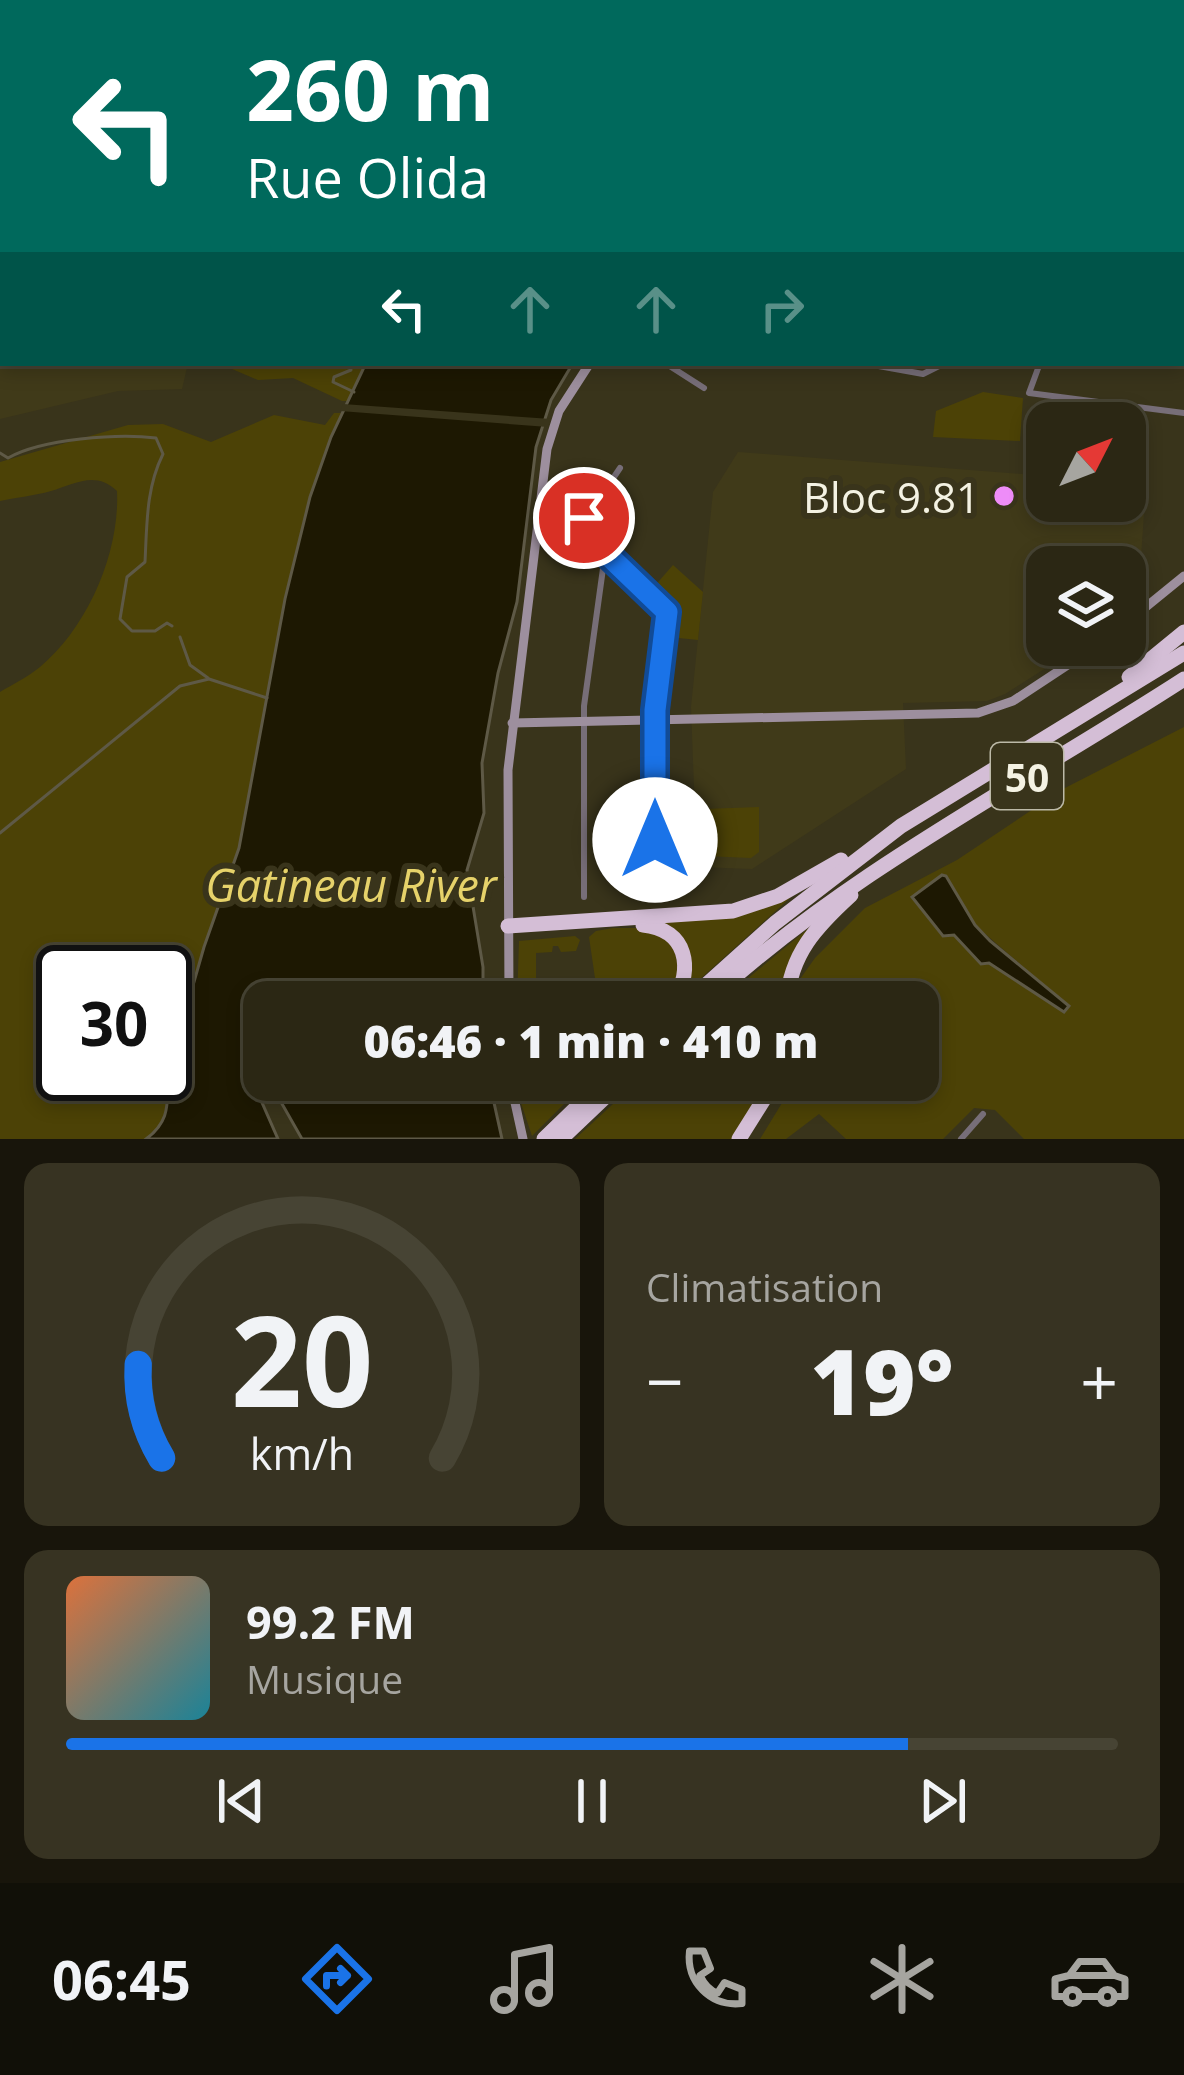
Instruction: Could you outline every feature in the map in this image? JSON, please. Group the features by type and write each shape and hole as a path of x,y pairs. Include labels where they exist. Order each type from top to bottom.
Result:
{"highway":[{"path":"1089,708 1184,632"},
{"name":"50","path":"709,981 775,922 901,826 1184,653"},
{"name":"50","path":"730,981 792,928 888,861 1184,682"},
{"path":"508,930 733,911 784,893 901,826"},
{"path":"790,981 806,940 888,861"},
{"path":"508,930 641,925 661,929 676,940 685,958 683,981"},
{"path":"544,1139 583,1101"},
{"path":"561,1139 601,1101"},
{"path":"744,1139 767,1101"}],"main road":[{"path":"509,981 512,723 544,464 559,411 588,366"},
{"path":"1146,607 1184,576"},
{"path":"512,723 983,712 1022,696 1067,666"},
{"path":"511,740 527,723"},
{"path":"515,1101 523,1139"}],"street":[{"path":"670,366 704,388"},
{"path":"879,366 923,374 940,366"},
{"path":"1039,366 1029,393 1184,412"},
{"path":"620,468 581,522 583,530 667,612 656,720 654,869"},
{"path":"584,897 584,722 605,553"},
{"path":"961,1139 983,1114"}],"shaded area":[{"path":"0,366 187,366 182,389 118,391 0,419"},
{"path":"225,366 365,366 352,401 342,401 293,378 258,380"},
{"path":"983,392 1023,398 1020,441 933,437 936,411"},
{"path":"334,413 342,413 310,497 285,599 239,848 192,989 192,945 36,945 36,1101 167,1101 161,1122 146,1139 0,1139 0,692 40,667 86,610 107,563 117,491 101,481 85,480 0,501 0,462 128,425 163,424 211,442 274,415 325,425"},
{"path":"738,452 1026,474 1026,522 1143,522 1142,546 1026,546 1026,666 1049,666 987,701 903,703 906,769 752,869 697,867 691,707 713,492"},
{"path":"673,565 703,592 698,640 669,637 672,607 652,589"},
{"path":"1184,727 1184,1139 1024,1139 995,1110 974,1108 943,1139 846,1139 819,1114 786,1139 760,1139 783,1101 939,1101 939,981 800,979 865,908 957,860 1063,789","holes":["942,875 975,925 1043,984 1056,1006 989,963 981,963 912,897"]},
{"path":"759,807 759,852 751,858 705,856 704,809"},
{"path":"799,890 698,981 688,981 688,959 663,921"},
{"path":"816,922 792,981 744,981"},
{"path":"649,928 676,942 678,981 595,981 589,937 596,931"},
{"path":"575,936 580,940 576,951 561,952 553,946 552,952 536,953 536,981 518,981 519,941"},
{"path":"521,1101 567,1101 532,1136"},
{"path":"616,1101 756,1101 733,1139 575,1139"}],"water":[{"name":"Gatineau River","path":"365,366 571,366 551,400 536,447 517,602 482,763 484,813 467,870 483,981 243,981 243,1101 261,1101 278,1139 146,1139 162,1122 166,1101 192,1101 192,989 239,848 285,599 310,497 331,437"},
{"path":"942,875 975,925 1069,1006 1064,1012 989,963 981,964 954,935 943,936 912,897"},
{"name":"Gatineau River","path":"280,1101 494,1101 502,1139 302,1139"}],"pier":[{"path":"343,404 551,419 548,427 340,411"}],"waterway":[{"path":"350,366 333,382 354,392"},
{"path":"0,453 8,458 80,439 156,438 163,454 150,493 145,562 127,577 120,619 132,631 172,626"},
{"path":"180,637 190,665 208,678"},
{"path":"0,833 180,686 209,679 267,698"}],"place":[{"name":"Bloc 9.81","path":"1004,496"}],"route":[{"path":"584,518 585,533 667,612 655,710 655,840"}]}
